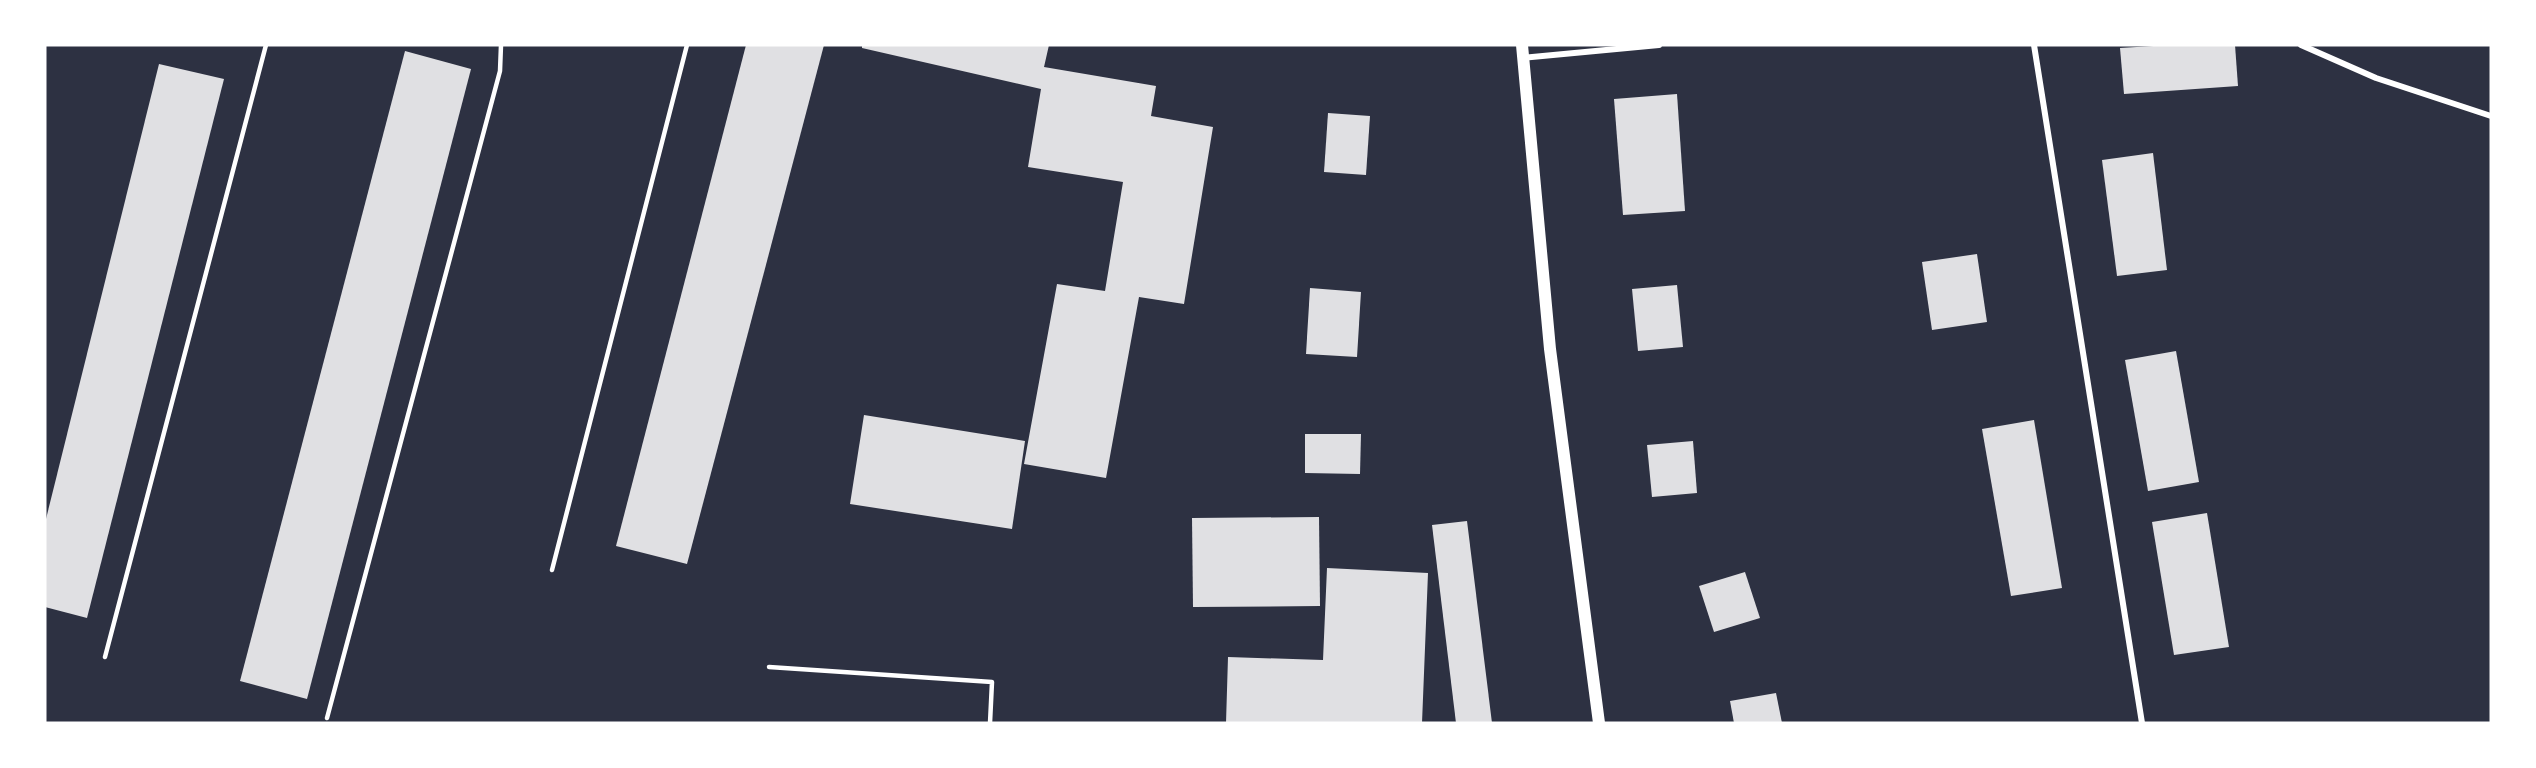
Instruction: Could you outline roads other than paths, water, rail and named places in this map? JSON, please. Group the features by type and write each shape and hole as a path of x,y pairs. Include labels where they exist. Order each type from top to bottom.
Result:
{"main road":[{"path":"1522,45 1551,349 1599,723"}],"street":[{"path":"1522,58 1659,45"},
{"path":"2034,45 2142,723"},
{"path":"2301,45 2376,78 2491,116"}],"lane":[{"path":"105,657 266,45"},
{"path":"327,718 500,72 501,45"},
{"path":"552,570 687,45"},
{"path":"768,667 992,682 990,723"}]}
